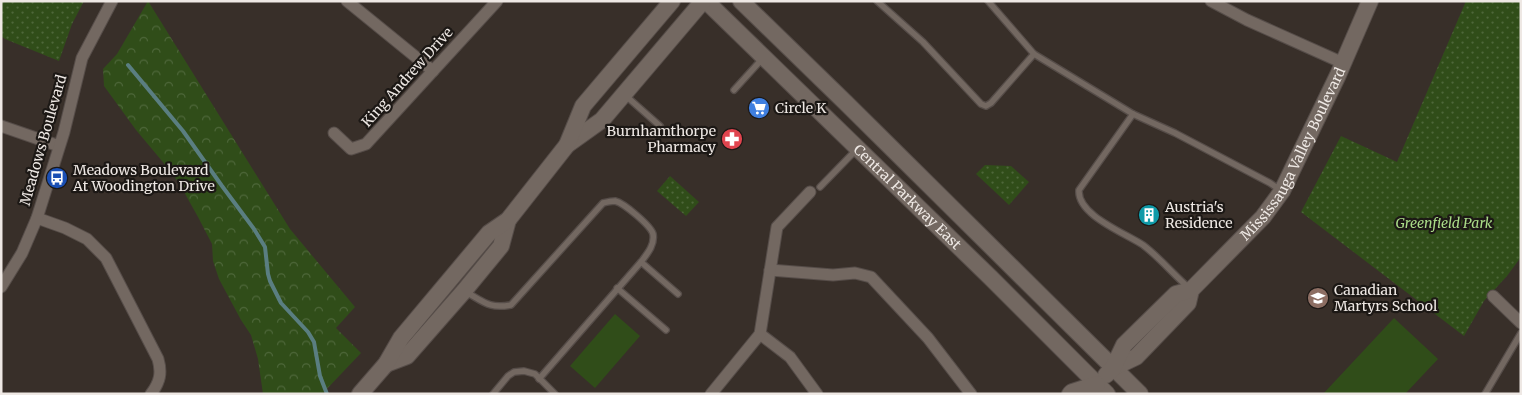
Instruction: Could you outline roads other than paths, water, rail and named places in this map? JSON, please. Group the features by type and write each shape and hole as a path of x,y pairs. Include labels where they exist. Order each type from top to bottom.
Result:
{"street":[{"name":"Meadows Boulevard","path":"1,287 22,253 37,218 64,132 82,58 112,1"},
{"path":"347,1 433,71"},
{"name":"King Andrew Drive","path":"334,133 351,150 366,144 497,1"},
{"path":"360,394 386,364 401,338 488,232 508,220 567,145 584,106 672,1"},
{"path":"567,145 602,120 705,1"},
{"name":"Central Parkway East","path":"705,1 991,278 1099,391"},
{"name":"Central Parkway East","path":"740,1 846,103 1140,394"},
{"path":"1211,1 1247,20 1342,63"},
{"name":"Mississauga Valley Boulevard","path":"1070,394 1072,392 1099,391 1113,368 1136,357 1188,303 1191,290 1263,217 1282,191 1370,1"},
{"path":"1,126 59,146"},
{"path":"711,394 760,334 777,227 815,190"},
{"path":"37,218 65,228 87,239 106,258 158,359 161,369 160,380 150,394"},
{"path":"386,364 407,356 464,292 501,246 508,220"},
{"path":"770,270 832,275 855,273 871,276 928,338 971,394"},
{"path":"1493,296 1521,323"},
{"path":"760,334 790,357 817,394"}],"lane":[{"path":"877,1 923,42 981,104 986,106 991,103 1034,54"},
{"path":"988,1 1034,54 1132,114 1174,133 1282,191"},
{"path":"734,90 764,57"},
{"path":"624,94 660,126"},
{"path":"1132,114 1079,190 1079,197 1082,203 1098,220 1144,246 1191,290"},
{"path":"815,190 857,149"},
{"path":"464,292 490,306 511,305 603,203 615,201 622,204 650,227 653,235 652,245 641,262 538,379"},
{"path":"641,262 678,294"},
{"path":"617,288 666,330"},
{"path":"1485,394 1521,333"},
{"path":"493,394 508,376 514,372 524,371 531,372 555,394"}],"waterway":[{"path":"128,65 183,131 265,247 270,281 281,303 308,332 314,342 320,376 327,394"}],"place":[{"name":"Circle K","path":"759,108"},
{"name":"Burnhamthorpe Pharmacy","path":"732,139"},
{"name":"Meadows Boulevard At Woodington Drive","path":"57,178"},
{"name":"Austria's Residence","path":"1149,215"},
{"name":"Canadian Martyrs School","path":"1318,298"}],"park label":[{"name":"Greenfield Park","path":"1444,223"}]}
